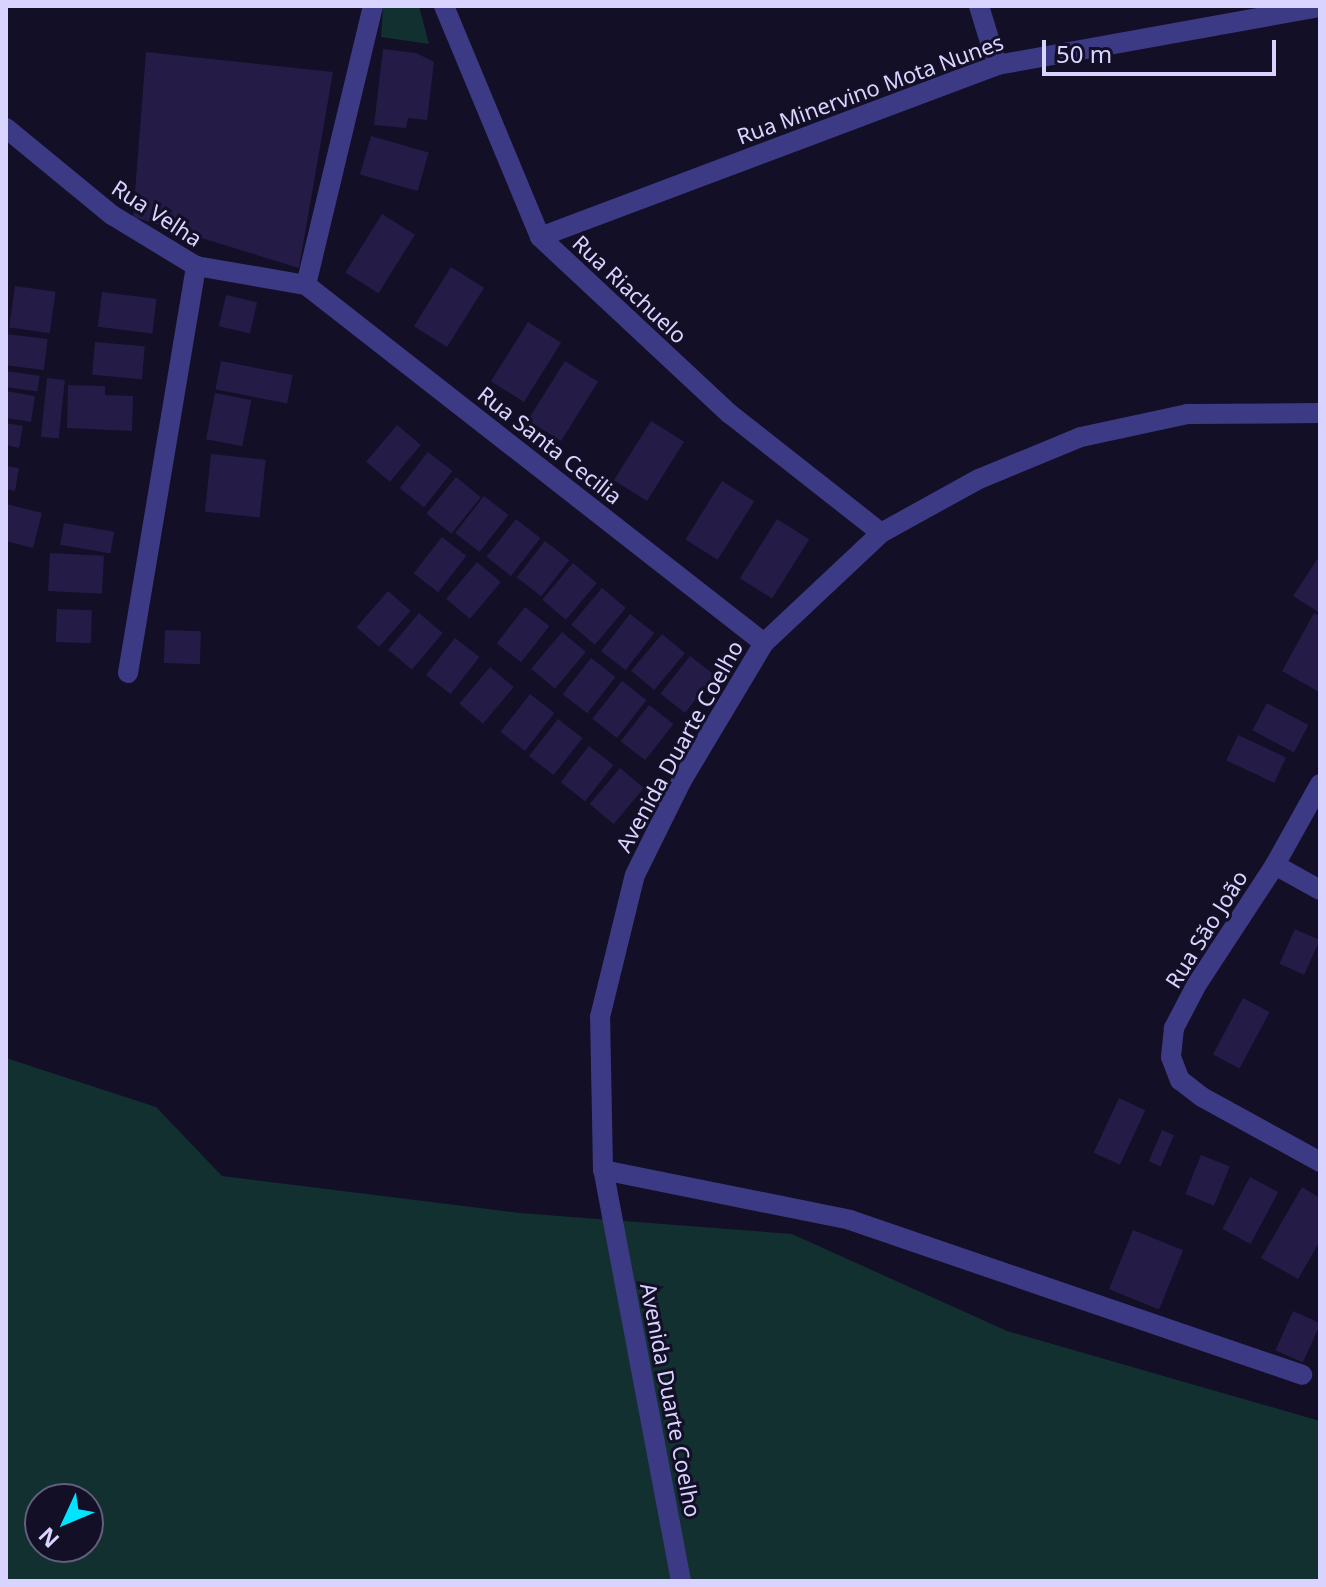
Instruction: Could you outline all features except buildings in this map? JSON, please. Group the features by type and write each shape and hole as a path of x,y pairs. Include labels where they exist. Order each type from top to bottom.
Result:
{"street":[{"path":"306,285 373,6"},
{"name":"Rua Riachuelo","path":"444,6 540,237 730,414 881,533"},
{"path":"979,6 997,65"},
{"name":"Rua Minervino Mota Nunes","path":"540,237 997,65 1320,7"},
{"name":"Rua Velha","path":"6,128 112,215 196,266 306,285"},
{"path":"128,673 196,266"},
{"name":"Rua Santa Cecilia","path":"306,285 764,643"},
{"name":"Avenida Duarte Coelho","path":"681,1581 603,1170 600,1017 635,875 682,780 764,643 881,533 979,479 1081,437 1187,414 1320,413"},
{"name":"Rua São João","path":"1320,784 1275,865 1174,1028 1171,1057 1180,1080 1202,1097 1320,1162"},
{"path":"1275,865 1320,890"},
{"path":"603,1170 850,1220 1302,1375"}],"green space":[{"path":"383,6 419,6 429,44 381,37"},
{"path":"6,1058 156,1107 222,1176 520,1213 792,1234 1007,1331 1320,1421 1320,1581 6,1581"}]}
